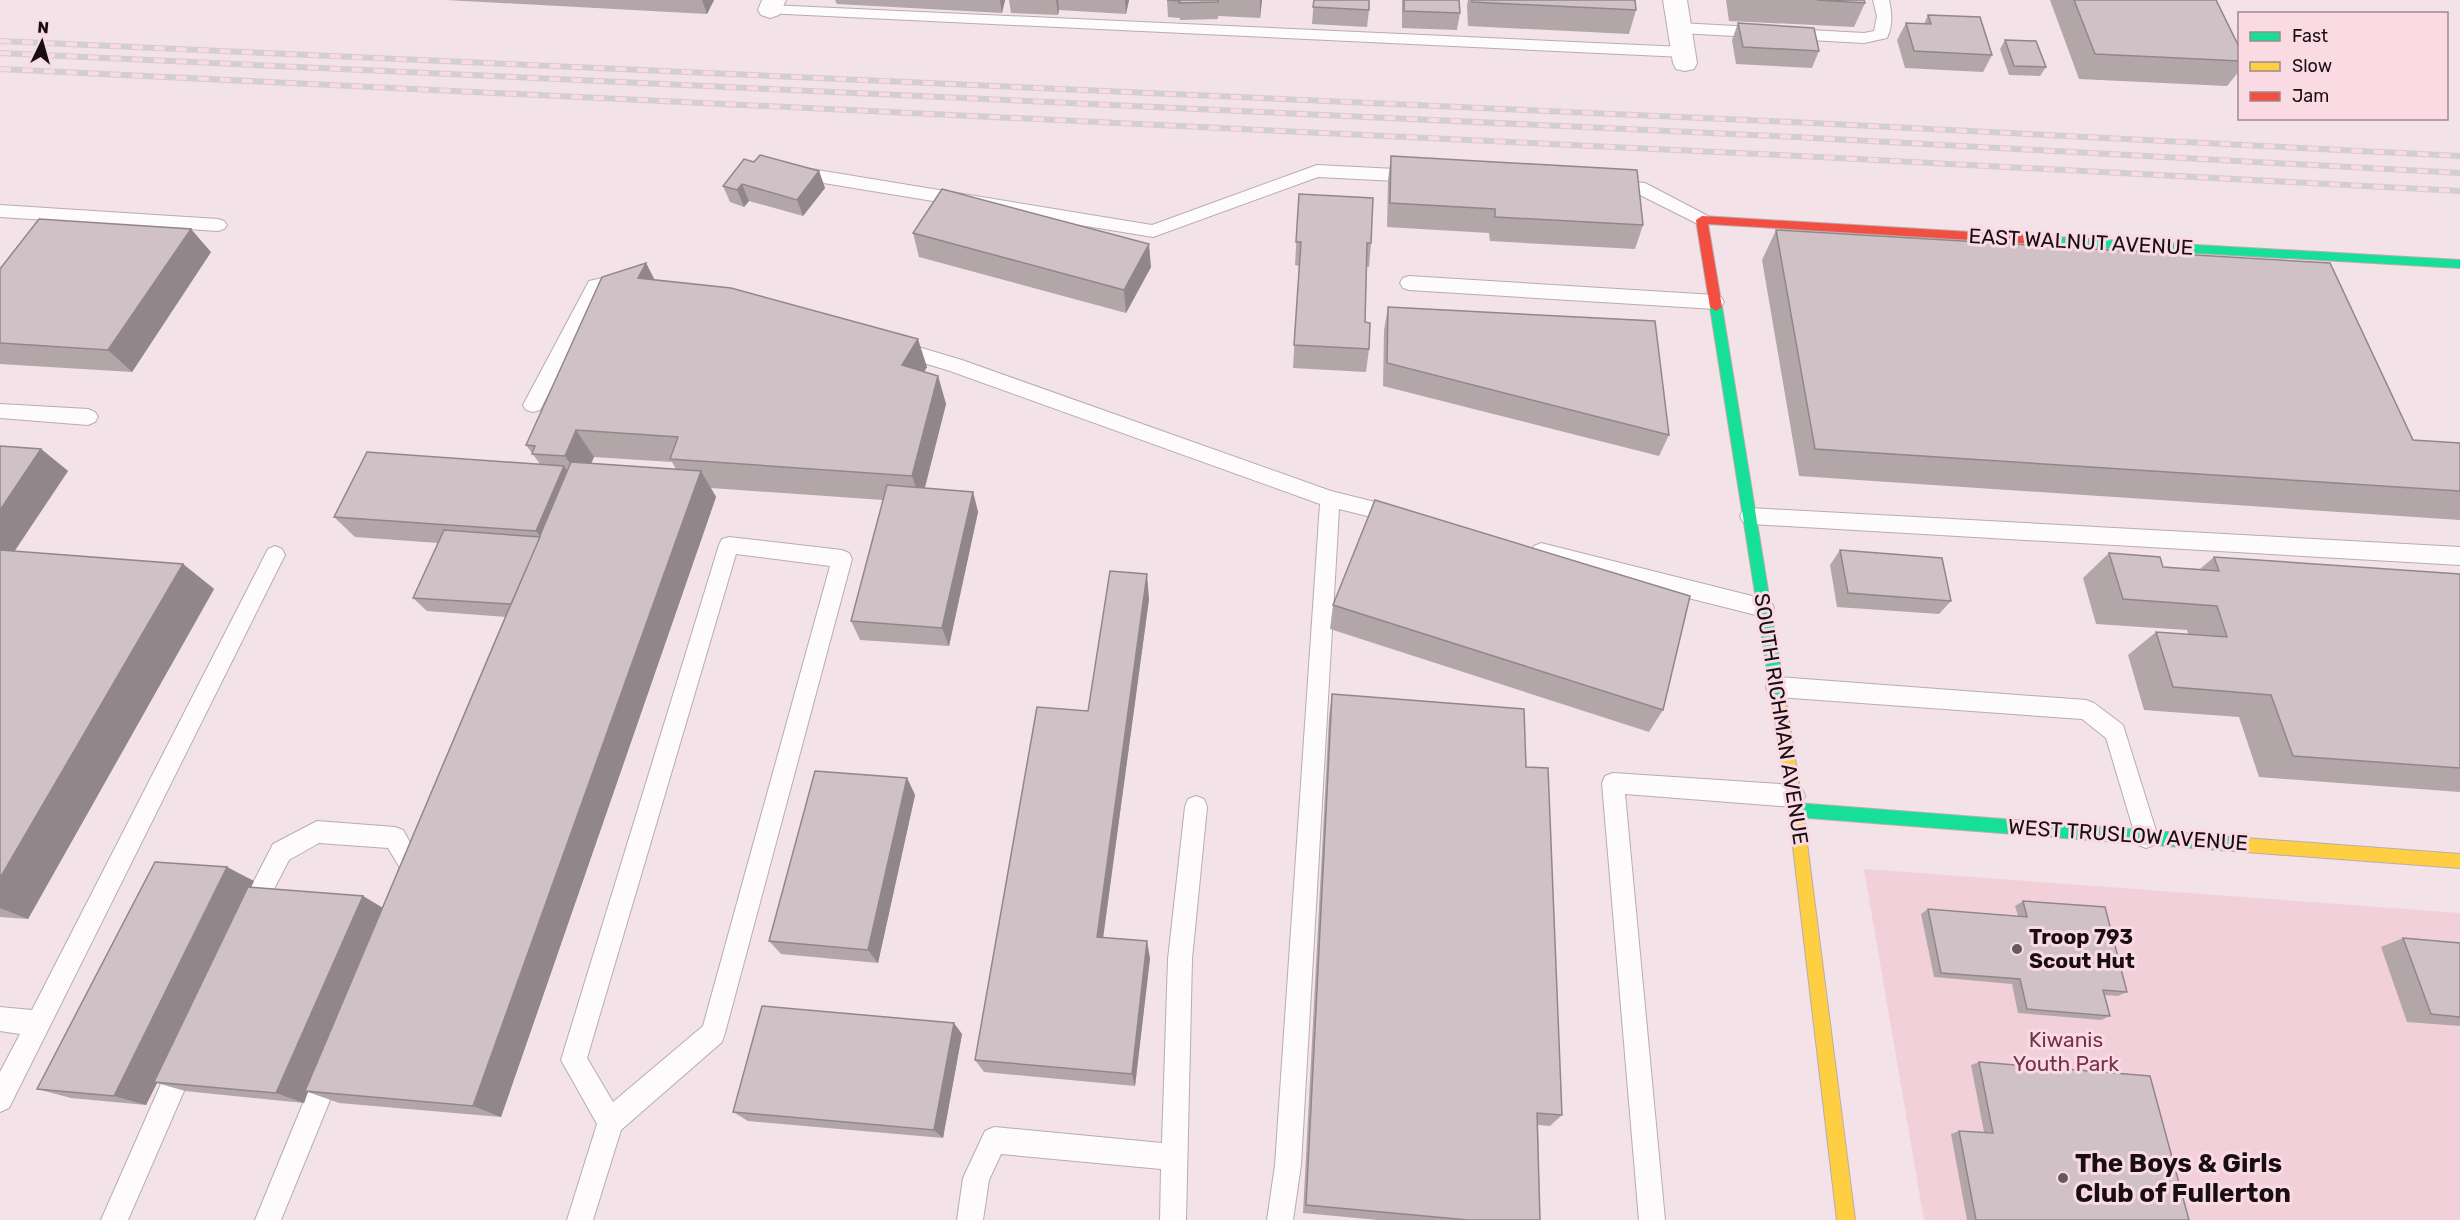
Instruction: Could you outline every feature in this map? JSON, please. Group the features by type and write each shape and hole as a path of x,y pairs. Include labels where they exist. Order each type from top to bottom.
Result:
{"street":[{"path":"1676,0 1684,58"},
{"name":"EAST WALNUT AVENUE","path":"1702,220 2460,264"},
{"name":"SOUTH RICHMAN AVENUE","path":"1702,220 1795,803 1846,1220"},
{"name":"WEST TRUSLOW AVENUE","path":"1795,803 2146,837 2460,861"}],"lane":[{"path":"1680,28 1864,38 1881,35 1885,16 1881,0"},
{"path":"772,5 1684,58"},
{"path":"781,170 1153,231 1317,171 1436,177"},
{"path":"1591,185 1639,187 1702,220"},
{"path":"0,211 218,225"},
{"path":"42,232 55,214"},
{"path":"533,405 595,286 639,278"},
{"path":"1409,283 1715,302"},
{"path":"876,342 954,365 1330,499 1421,522"},
{"path":"0,411 88,417"},
{"path":"1280,1220 1288,1165 1330,499"},
{"path":"1750,516 2460,556"},
{"path":"580,1220 610,1122 713,1033 842,559 729,545 574,1060 610,1122"},
{"path":"1524,548 1764,608"},
{"path":"0,1099 275,555"},
{"path":"1777,687 2086,710 2115,732 2146,837"},
{"path":"1652,1220 1613,783 1795,803"},
{"path":"1173,1220 1180,959 1196,807"},
{"path":"242,931 281,852 317,832 396,838 412,867 399,898"},
{"path":"0,1019 38,1023"},
{"path":"114,1220 195,1036"},
{"path":"268,1220 329,1071"},
{"path":"970,1220 976,1178 994,1140 1175,1157"}],"green space":[{"name":"Kiwanis Youth Park","path":"1864,869 2460,913 2460,1220 1924,1220"}],"building":[{"path":"1167,0 1218,0 1218,2 1179,3 1180,1"},
{"path":"1314,0 1369,0 1369,10 1313,7"},
{"path":"1404,0 1459,0 1460,13 1404,11"},
{"path":"1472,0 1635,0 1636,10 1472,2"},
{"path":"1817,0 1864,0 1865,3"},
{"path":"2074,0 2216,0 2238,45 2238,61 2095,54"},
{"path":"1928,15 1980,17 1992,55 1914,51 1906,23 1931,24"},
{"path":"1738,23 1814,28 1819,51 1743,47"},
{"path":"2005,40 2036,41 2046,67 2014,66"},
{"path":"760,155 819,171 797,200 742,184 737,190 723,186 744,159 754,162"},
{"path":"1391,156 1637,170 1643,225 1495,217 1495,209 1390,203"},
{"path":"942,189 1149,244 1124,290 913,233"},
{"path":"1299,194 1373,198 1371,243 1367,243 1365,322 1370,323 1369,349 1294,345 1301,242 1296,242"},
{"path":"39,219 191,229 108,350 0,343 0,269"},
{"path":"1776,230 2330,263 2413,440 2460,443 2460,491 1815,449"},
{"path":"646,263 638,278 731,288 918,339 902,365 938,376 912,476 670,459 678,437 576,430 565,456 532,454 535,446 526,445 602,277"},
{"path":"1388,307 1655,321 1669,435 1387,363"},
{"path":"0,446 41,449 0,510"},
{"path":"367,452 564,466 536,531 334,517"},
{"path":"571,462 701,471 473,1106 305,1091"},
{"path":"887,485 973,492 942,628 851,621"},
{"path":"1375,500 1690,596 1663,710 1333,605"},
{"path":"444,530 540,537 511,604 413,598"},
{"path":"0,550 183,564 0,878"},
{"path":"1840,550 1942,558 1951,601 1848,593"},
{"path":"2109,553 2160,557 2163,567 2219,571 2214,557 2460,574 2460,768 2293,756 2271,695 2173,687 2156,632 2227,637 2217,606 2123,599"},
{"path":"1110,571 1147,574 1097,937 1147,941 1132,1074 975,1060 1037,707 1088,711"},
{"path":"1332,694 1524,709 1526,767 1548,768 1562,1115 1537,1113 1540,1220 1468,1220 1306,1205"},
{"path":"815,771 907,778 868,950 769,941"},
{"path":"155,862 227,867 114,1096 37,1089"},
{"path":"248,887 363,896 276,1093 154,1082"},
{"name":"Troop 793 Scout Hut","path":"2023,901 2105,907 2127,992 2103,990 2110,1016 2027,1009 2020,979 1941,973 1928,909 2027,917"},
{"path":"2403,938 2460,943 2460,1017 2431,1014"},
{"path":"762,1006 954,1023 934,1130 733,1112"},
{"name":"The Boys & Girls Club of Fullerton","path":"1979,1062 2150,1076 2189,1220 1976,1220 1959,1131 1993,1133"}],"railway":[{"path":"0,41 1792,122 2460,156"},
{"path":"0,53 1796,137 2460,173"},
{"path":"0,69 1800,156 2460,191"}],"traffic: fast":[{"path":"2055,241 2460,264"},
{"path":"1716,307 1780,707"},
{"path":"1796,810 2245,845"}],"traffic: slow":[{"path":"1780,707 1794,796 1846,1220"},
{"path":"2245,845 2460,861"}],"traffic: jam":[{"path":"1716,307 1702,220 2055,241"}],"place":[{"name":"Troop 793 Scout Hut","path":"2017,949"},
{"name":"The Boys & Girls Club of Fullerton","path":"2063,1178"}]}
